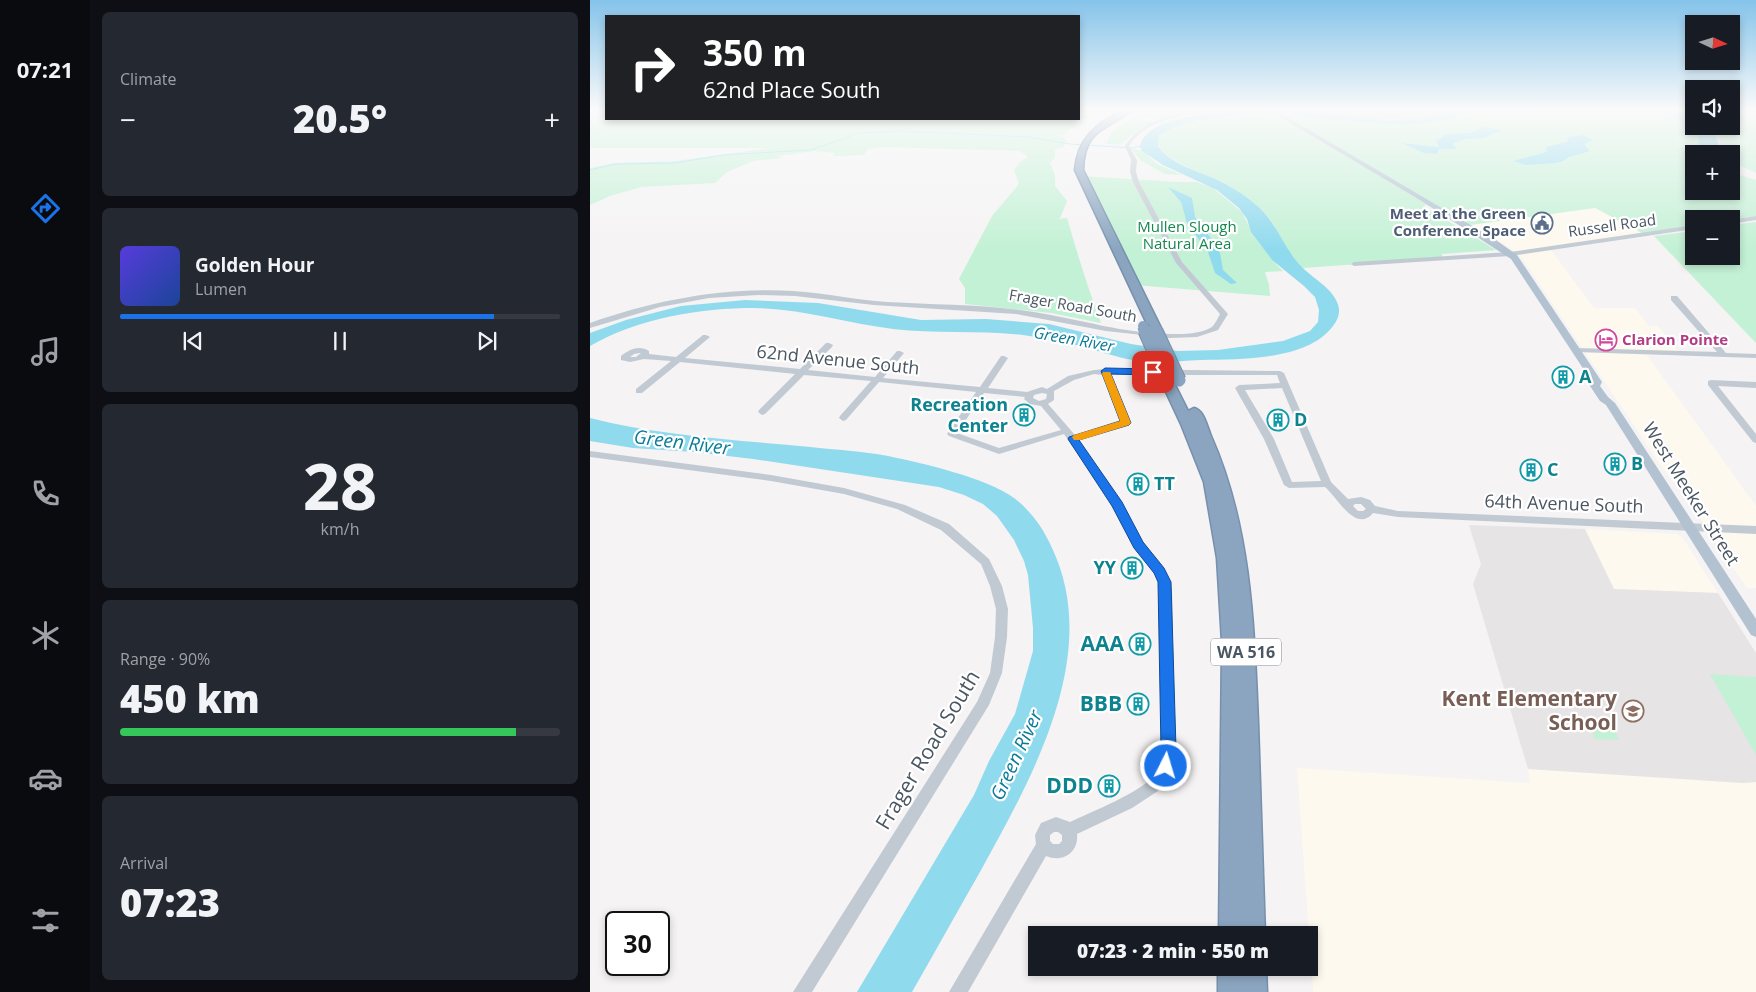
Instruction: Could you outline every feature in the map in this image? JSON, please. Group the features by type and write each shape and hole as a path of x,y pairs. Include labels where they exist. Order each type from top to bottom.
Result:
{"highway":[{"name":"WA 516","path":"1077,157 1081,176 1172,380 1211,482 1225,558 1231,642 1231,926"},
{"name":"WA 516","path":"1172,380 1199,422 1222,481 1240,557 1246,642 1253,926"},
{"path":"1231,976 1231,992"},
{"path":"1254,976 1254,992"}],"main road":[{"name":"West Meeker Street","path":"1351,157 1510,254 1517,262 1597,382 1595,386 1604,399 1610,402 1756,631"}],"street":[{"name":"Frager Road South","path":"590,326 620,315 683,300 733,294 782,293 870,303 1034,314 1142,335 1185,336 1207,333 1217,329 1224,321 1224,314 1179,263 1136,182 1133,172 1133,157"},
{"path":"1740,221 1756,218"},
{"name":"Russell Road","path":"1354,264 1510,254 1685,228"},
{"path":"1674,298 1724,355"},
{"path":"639,391 706,337"},
{"path":"762,412 829,345"},
{"path":"1576,350 1756,356"},
{"path":"843,418 900,352"},
{"name":"62nd Avenue South","path":"643,356 1029,395"},
{"path":"1004,358 952,434 999,451 1126,423 1105,371"},
{"path":"1049,391 1052,398 1043,403 1032,402 1028,399 1029,395 1038,390 1049,391 1081,374 1105,371 1280,373 1327,484 1289,485 1269,439 1239,388 1285,385"},
{"path":"1756,385 1711,383 1756,440"},
{"path":"959,990 1044,845 1042,836 1048,828 1062,824 1069,830 1127,803 1156,784 1162,776 1168,749 1164,582 1159,571 1138,545 1118,505 1070,435 1043,403"},
{"name":"Frager Road South","path":"590,454 771,478 844,491 901,507 945,527 964,542 985,562 996,586 1002,609 1002,637 996,673 982,705 802,992"},
{"name":"64th Avenue South","path":"1327,484 1338,492 1339,496 1352,503 1350,510 1358,515 1366,515 1371,509 1398,514 1756,530"}],"shaded area":[{"path":"1597,207 1642,233 1549,247 1594,308 1635,308 1649,326 1658,326 1682,356 1647,355 1756,506 1756,588 1747,588 1695,510 1659,463 1522,258 1471,224"},
{"name":"Kent Elementary School","path":"1469,525 1585,529 1614,589 1718,593 1756,653 1756,782 1743,783 1528,769 1473,584 1481,564"},
{"path":"1585,529 1677,534 1683,538 1718,593 1614,589"},
{"path":"1297,768 1530,783 1528,769 1743,783 1756,782 1756,992 1313,992 1312,976 1318,976 1318,926 1308,926"}],"green space":[{"path":"702,157 782,158 753,161 727,172 715,183 641,187 610,196 590,205 590,168 614,163 675,161"},
{"path":"1028,157 1055,157 1050,163 1055,175 1055,186 1067,201 1060,218 1056,219 1067,218 1101,323 1051,313 965,304 965,288 959,279 992,216 1019,184 1014,170 1020,162"},
{"path":"1138,157 1150,157 1157,164 1182,175 1165,174"},
{"path":"1170,157 1685,157 1685,200 1740,200 1740,175 1756,180 1756,216 1740,219 1740,210 1685,210 1685,226 1642,233 1595,208 1463,226 1427,205 1423,206 1496,250 1442,254 1443,258 1303,268 1290,252 1269,218 1258,207 1226,184 1187,167"},
{"path":"1740,157 1756,157 1756,173 1740,166"},
{"name":"Mullen Slough Natural Area","path":"1081,176 1197,182 1213,188 1242,212 1254,236 1283,271 1265,272 1270,296 1134,285"},
{"path":"1756,222 1756,343 1654,236 1685,232 1685,265 1740,265 1740,224"},
{"path":"1710,674 1756,677 1756,755"},
{"path":"1590,727 1614,728 1619,740 1595,739"}],"water":[{"name":"Green River","path":"1151,157 1169,157 1181,165 1220,181 1253,202 1268,217 1297,261 1326,287 1334,297 1339,311 1333,326 1307,346 1272,356 1163,362 1122,358 1068,343 1032,336 893,329 790,311 734,308 670,316 629,328 590,346 590,333 626,320 681,306 745,300 818,303 921,320 986,319 1049,324 1131,344 1177,351 1218,350 1283,341 1310,331 1318,322 1319,310 1315,297 1272,260 1251,232 1247,219 1239,208 1217,190 1163,165"},
{"path":"1527,157 1569,157 1556,163 1526,165 1513,161"},
{"path":"1168,187 1192,198 1195,217 1216,245 1220,253 1223,270 1237,283 1231,284 1215,273 1208,252 1187,223 1181,202"},
{"name":"Green River","path":"590,418 672,433 868,453 936,467 988,484 1014,498 1026,509 1045,534 1052,548 1066,589 1069,631 1065,673 1054,715 1039,757 1020,797 912,992 857,992 974,795 989,761 1015,714 1033,651 1033,628 1028,575 1014,540 997,516 983,504 964,495 939,487 753,459 694,452 633,448 590,441"}],"waterway":[{"path":"590,170 615,164 675,163 709,157"}],"slow traffic":[{"path":"1078,437 1126,423 1107,374"}],"place":[{"name":"Meet at the Green Conference Space","path":"1542,223"},
{"name":"Clarion Pointe","path":"1606,340"},
{"name":"A","path":"1563,377"},
{"name":"Recreation Center","path":"1024,415"},
{"name":"D","path":"1278,420"},
{"name":"B","path":"1615,464"},
{"name":"C","path":"1531,470"},
{"name":"TT","path":"1138,484"},
{"name":"YY","path":"1132,568"},
{"name":"AAA","path":"1140,644"},
{"name":"BBB","path":"1138,704"},
{"name":"Kent Elementary School","path":"1633,711"},
{"name":"DDD","path":"1109,786"}],"route":[{"path":"1153,372 1105,371 1126,423 1073,439 1118,505 1138,545 1159,571 1164,582 1166,590 1168,749 1166,766"}]}
